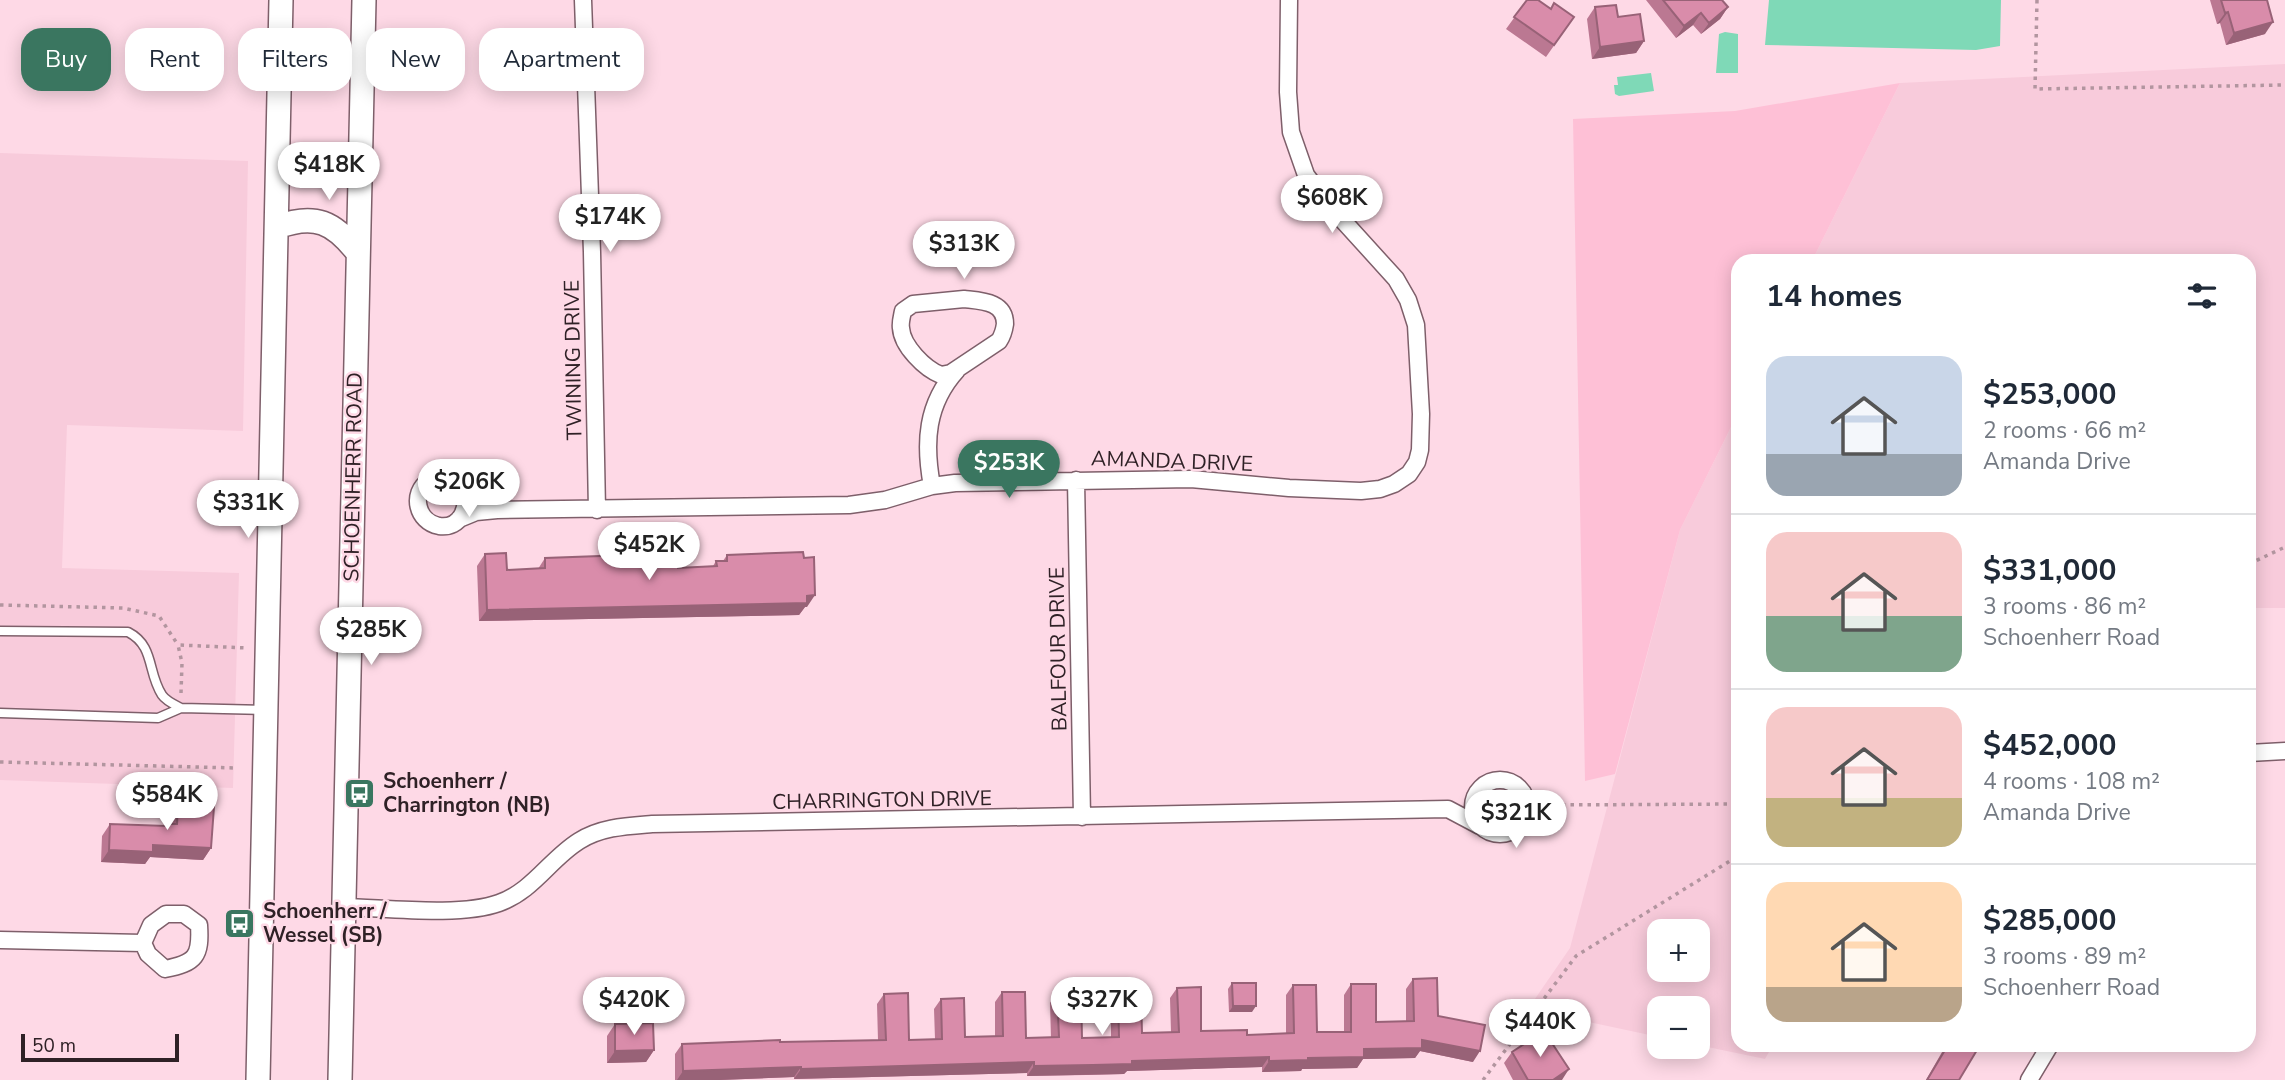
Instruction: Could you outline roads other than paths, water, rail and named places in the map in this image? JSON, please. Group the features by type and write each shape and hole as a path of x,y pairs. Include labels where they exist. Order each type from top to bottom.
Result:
{"main road":[{"path":"258,1080 281,0"},
{"name":"SCHOENHERR ROAD","path":"340,1080 364,0"},
{"path":"277,227 303,220 317,221 344,234 358,253"}],"street":[{"name":"TWINING DRIVE","path":"583,0 591,197 597,510"},
{"name":"AMANDA DRIVE","path":"459,519 476,512 498,510 849,505 885,500 932,486 1076,480 1191,478 1289,488 1361,491 1394,484 1409,474 1417,462 1420,450 1421,414 1416,325 1408,300 1396,279 1306,175 1291,132 1288,92 1289,0"},
{"path":"921,364 940,375 951,373 999,341 1003,335 1005,318 1001,309 989,302 964,299 913,304 904,311 900,330 903,339 939,395"},
{"path":"932,486 927,458 931,419 939,395 959,368"},
{"path":"463,489 466,505 459,519 445,526 429,522 419,510 419,494 428,482 435,478 452,479 463,489 478,503 498,510"},
{"name":"BALFOUR DRIVE","path":"1076,480 1082,817"},
{"path":"2256,753 2285,751"},
{"name":"CHARRINGTON DRIVE","path":"344,907 449,910 475,909 500,903 524,891 581,840 610,828 652,824 1448,809 1463,803 1490,782 1507,781 1522,790 1527,805 1526,816 1514,830 1506,834 1496,834 1448,809"},
{"path":"1477,792 1473,809 1480,825"},
{"path":"0,940 143,943"},
{"path":"2029,1080 2046,1052"}],"lane":[{"path":"0,631 128,632 138,637 147,648 151,671 163,698 181,708"},
{"path":"0,713 158,718 181,708 266,710"}],"place":[{"name":"Schoenherr / Charrington (NB)","path":"360,793"},
{"name":"Schoenherr / Wessel (SB)","path":"240,923"}]}
